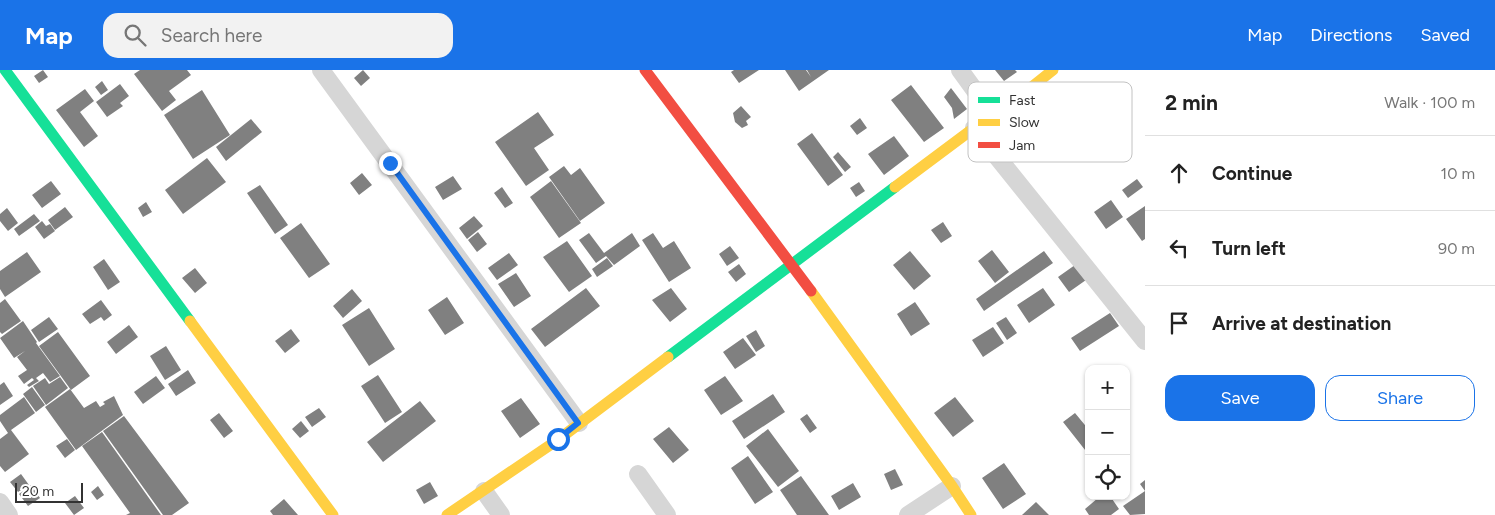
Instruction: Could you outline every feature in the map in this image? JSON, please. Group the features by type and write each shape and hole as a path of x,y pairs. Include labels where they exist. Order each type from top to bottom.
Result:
{"street":[{"path":"5,70 333,515"},
{"path":"321,70 578,423"},
{"path":"646,70 791,264 971,515"},
{"path":"960,70 969,82"},
{"path":"1038,82 1053,70"},
{"path":"446,515 558,439 968,132"},
{"path":"1001,162 1145,340"},
{"path":"638,474 667,515"},
{"path":"908,515 952,486"},
{"path":"484,491 501,515"},
{"path":"0,502 9,515"}],"building":[{"path":"43,70 48,77 39,83 34,76"},
{"path":"140,70 187,70 191,75 169,91 176,100 162,111 134,74"},
{"path":"363,70 370,78 361,86 354,78"},
{"path":"734,70 759,70 739,83 731,72"},
{"path":"785,70 806,70 811,77 807,70 829,70 799,91"},
{"path":"995,70 1015,70 1017,72 1004,81"},
{"path":"102,81 108,90 101,95 95,87"},
{"path":"120,84 129,96 120,103 123,106 107,117 96,102"},
{"path":"911,85 944,128 924,142 891,100"},
{"path":"951,88 967,109 954,119 952,108 944,97"},
{"path":"85,89 94,101 80,112 98,136 84,147 56,110"},
{"path":"202,90 230,135 193,159 164,115"},
{"path":"741,106 751,117 746,121 748,125 742,128 735,122 733,113"},
{"path":"538,112 554,135 534,148 549,170 526,186 495,142"},
{"path":"860,118 867,128 857,135 850,126"},
{"path":"251,119 262,132 226,161 216,147"},
{"path":"812,133 843,175 828,186 797,144"},
{"path":"894,136 909,156 884,175 868,154"},
{"path":"838,152 851,167 845,172 833,157"},
{"path":"207,158 226,182 183,214 165,190"},
{"path":"564,166 571,175 580,168 605,203 580,221 549,177"},
{"path":"362,173 372,185 359,195 350,183"},
{"path":"453,176 462,189 443,200 435,187"},
{"path":"1137,179 1143,187 1128,198 1122,190"},
{"path":"51,181 61,194 42,208 32,195"},
{"path":"551,181 581,223 559,238 530,197"},
{"path":"859,182 865,191 856,197 850,188"},
{"path":"260,185 288,225 275,234 247,193"},
{"path":"502,187 513,203 505,208 494,193"},
{"path":"1111,200 1123,217 1106,229 1094,212"},
{"path":"146,202 152,212 143,217 138,208"},
{"path":"1145,206 1145,239 1142,241 1126,219"},
{"path":"65,207 73,217 55,230 48,220"},
{"path":"7,208 18,223 8,231 0,221 0,214"},
{"path":"34,214 40,221 19,236 14,229"},
{"path":"474,216 483,226 467,239 459,228"},
{"path":"42,221 46,226 50,224 55,231 44,239 35,227"},
{"path":"943,222 952,236 941,243 931,230"},
{"path":"301,223 330,264 309,278 280,238"},
{"path":"478,232 487,244 477,252 468,240"},
{"path":"589,233 604,253 632,233 640,246 614,265 606,256 596,263 579,240"},
{"path":"653,233 663,248 674,241 691,268 669,282 642,240"},
{"path":"567,241 592,276 569,292 543,257"},
{"path":"730,246 739,258 727,266 719,254"},
{"path":"992,250 1009,272 995,283 978,261"},
{"path":"910,251 931,276 914,290 893,265"},
{"path":"1044,251 1053,263 984,311 976,299"},
{"path":"27,252 41,272 5,297 0,289 0,271"},
{"path":"509,253 518,265 497,280 488,268"},
{"path":"607,258 613,266 597,277 592,269"},
{"path":"104,259 120,282 108,290 93,267"},
{"path":"739,264 746,274 736,282 728,272"},
{"path":"1075,265 1086,280 1069,292 1058,277"},
{"path":"195,268 207,283 195,293 182,278"},
{"path":"516,273 531,296 514,307 498,284"},
{"path":"586,288 600,306 545,347 531,329"},
{"path":"671,288 687,309 670,322 652,300"},
{"path":"1043,288 1055,305 1029,323 1017,305"},
{"path":"352,289 362,301 343,318 333,306"},
{"path":"447,297 464,323 445,335 428,310"},
{"path":"5,299 21,321 2,334 0,332 0,303"},
{"path":"101,300 112,315 104,321 101,317 90,324 82,314"},
{"path":"915,302 930,324 911,336 897,314"},
{"path":"369,308 395,349 369,366 342,325"},
{"path":"1110,313 1119,326 1080,351 1071,338"},
{"path":"49,317 58,329 39,342 31,330"},
{"path":"1006,317 1017,333 1007,340 996,323"},
{"path":"23,321 60,376 50,382 43,373 36,378 39,381 29,387 27,385 34,380 32,378 24,384 18,376 27,370 17,357 25,351 14,358 0,338"},
{"path":"129,325 138,337 116,354 107,342"},
{"path":"993,327 1004,343 983,357 972,340"},
{"path":"291,329 300,341 285,353 275,341"},
{"path":"756,330 765,346 756,352 746,336"},
{"path":"58,332 90,376 71,390 39,346"},
{"path":"743,338 756,355 735,369 723,352"},
{"path":"166,346 181,370 165,380 150,356"},
{"path":"188,370 196,383 176,396 168,384"},
{"path":"378,375 402,412 385,423 361,386"},
{"path":"156,376 165,388 143,404 134,392"},
{"path":"725,376 743,401 721,415 704,390"},
{"path":"60,377 68,388 46,405 33,386 45,378 49,384"},
{"path":"4,382 13,396 0,405 0,385"},
{"path":"32,387 45,405 36,412 23,394"},
{"path":"70,389 84,408 96,401 100,407 105,404 103,402 114,396 123,415 76,450 45,407"},
{"path":"773,394 785,412 744,439 732,421"},
{"path":"24,397 35,413 11,430 29,454 5,472 0,466 0,439 8,433 0,421 0,415"},
{"path":"955,397 974,421 953,437 934,413"},
{"path":"521,398 540,424 520,438 501,411"},
{"path":"420,401 436,421 383,462 367,442"},
{"path":"319,408 326,417 312,427 305,417"},
{"path":"219,413 233,431 224,438 210,420"},
{"path":"1075,413 1085,425 1085,450 1063,422"},
{"path":"807,414 817,428 810,433 800,419"},
{"path":"124,416 189,503 172,515 163,515 103,431"},
{"path":"301,421 309,431 300,438 292,429"},
{"path":"669,427 689,450 673,463 653,439"},
{"path":"768,429 799,471 778,487 746,446"},
{"path":"102,432 161,515 126,515 130,513 82,446"},
{"path":"67,439 75,450 65,458 56,446"},
{"path":"748,456 773,492 755,504 731,468"},
{"path":"1004,463 1026,494 1003,509 982,478"},
{"path":"895,469 903,485 891,490 884,474"},
{"path":"21,474 29,485 18,492 10,482"},
{"path":"801,476 829,515 797,515 780,490"},
{"path":"1145,480 1145,491 1140,484"},
{"path":"430,482 438,496 424,504 416,490"},
{"path":"853,483 861,497 839,510 831,496"},
{"path":"31,485 40,498 28,506 19,494"},
{"path":"98,486 104,495 97,500 91,492"},
{"path":"1145,491 1145,514 1130,515 1123,506"},
{"path":"75,496 84,508 74,515 65,503"},
{"path":"284,499 298,515 273,515 270,511"},
{"path":"1096,500 1113,500 1119,509 1111,515 1089,515 1085,509"},
{"path":"1036,502 1049,515 1022,515"}],"traffic: fast":[{"path":"5,70 190,321"},
{"path":"668,357 895,187"}],"traffic: slow":[{"path":"1038,82 1053,70"},
{"path":"895,187 968,132"},
{"path":"811,291 971,515"},
{"path":"190,321 333,515"},
{"path":"447,515 559,439 668,357"}],"traffic: jam":[{"path":"645,70 811,291"}],"route":[{"path":"390,163 578,423 558,439"}]}
